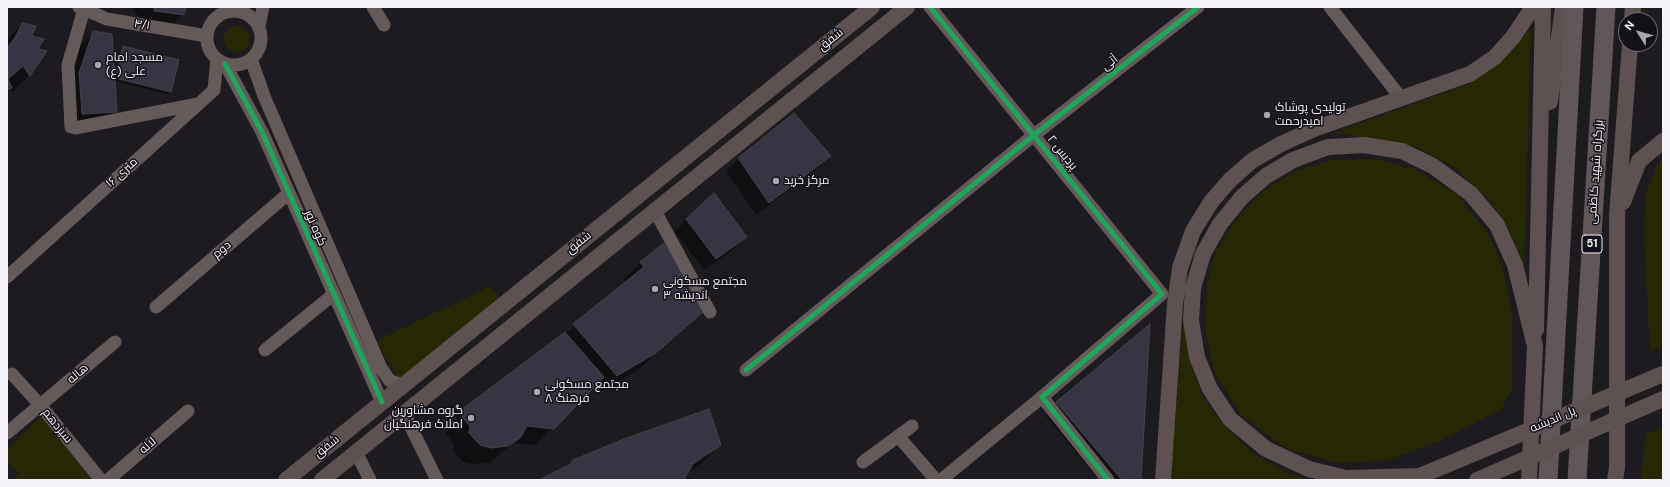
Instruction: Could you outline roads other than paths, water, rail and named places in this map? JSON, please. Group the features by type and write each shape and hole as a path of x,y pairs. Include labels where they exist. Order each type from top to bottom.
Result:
{"highway":[{"path":"1548,480 1574,7"},
{"name":"بزرگراه شهید کاظمی","path":"1577,480 1606,7"}],"main road":[{"name":"شفق","path":"286,480 872,7"},
{"name":"شفق","path":"322,480 907,7"},
{"path":"1163,480 1175,304 1180,268 1193,231 1210,202 1230,180 1253,160 1281,144 1314,129 1470,74 1495,57 1513,37 1533,7"},
{"path":"1529,480 1535,346 1540,168 1542,7"},
{"path":"1540,168 1564,7"},
{"name":"بزرگراه شهید کاظمی","path":"1617,476 1617,216 1629,52"},
{"path":"1617,216 1640,161 1663,142"},
{"path":"1414,478 1346,478 1309,469 1266,449 1230,419 1210,389 1196,357 1191,320 1193,288 1203,254 1220,224 1242,197 1266,176 1293,160 1328,147 1364,145 1402,151 1433,166 1471,194 1497,225 1514,265 1535,346"},
{"name":"پل اندیشه","path":"1414,478 1663,374"},
{"name":"پل اندیشه","path":"1477,480 1663,399"}],"street":[{"path":"259,26 247,14 231,9 221,14 214,19 209,27 207,36 211,53 221,62 234,65 251,59 261,44 259,26 263,7"},
{"path":"373,7 384,25"},
{"name":"پردیس ۲","path":"930,7 1162,294 1042,397"},
{"name":"آتی","path":"746,370 1034,136 1198,7"},
{"path":"1330,7 1401,98"},
{"path":"81,8 68,65 70,127 74,128 198,104"},
{"name":"۴/۱","path":"81,8 107,19 207,36"},
{"name":"کوه نور","path":"251,59 264,96 380,368 387,377"},
{"name":"۱۶ متری","path":"7,277 214,90 221,62"},
{"name":"کوه نور","path":"221,62 262,132 382,402"},
{"name":"دوم","path":"156,307 289,193"},
{"path":"655,211 710,312"},
{"path":"265,350 334,294"},
{"name":"هاله","path":"7,433 41,406 115,342"},
{"name":"سیزدهم","path":"12,374 41,406 101,480"},
{"path":"387,377 390,381 403,385"},
{"path":"375,387 381,388 386,384 387,377"},
{"path":"941,480 1042,397 1108,480"},
{"name":"لاله","path":"108,480 188,412"},
{"path":"404,413 437,480"},
{"path":"863,462 912,426"},
{"path":"898,436 936,480"},
{"path":"356,452 370,480"}],"place":[{"name":"مسجد امام علی (ع)","path":"98,65"},
{"name":"تولیدی پوشاک امیدرحمت","path":"1267,115"},
{"name":"مرکز خرید","path":"776,181"},
{"name":"مجتمع مسکونی اندیشه ۳","path":"655,289"},
{"name":"مجتمع مسکونی فرهنگ ۸","path":"537,392"},
{"name":"گروه مشاورین املاک فرهنگیان","path":"471,418"}]}
